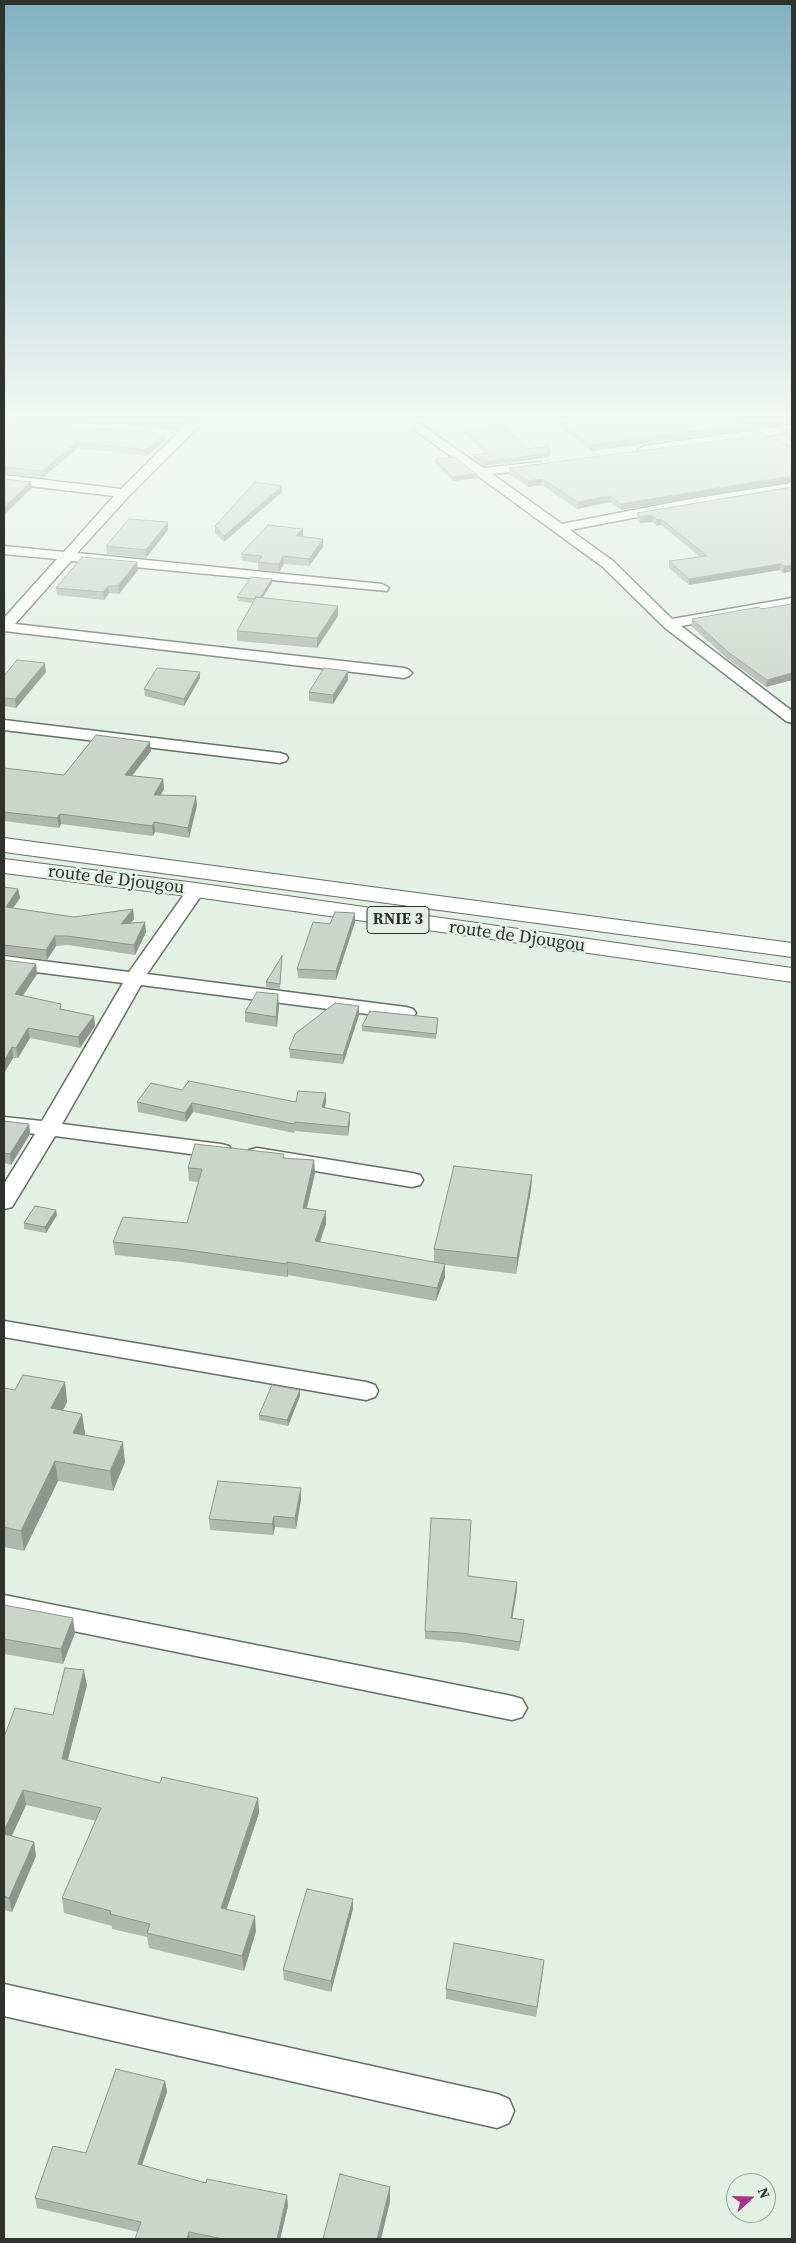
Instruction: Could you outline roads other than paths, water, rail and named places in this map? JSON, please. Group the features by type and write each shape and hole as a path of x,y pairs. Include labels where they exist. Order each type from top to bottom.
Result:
{"highway":[{"name":"route de Djougou","path":"4,845 792,950"},
{"name":"route de Djougou","path":"4,866 196,890 792,975"}],"street":[{"path":"4,627 26,605 93,527"},
{"path":"562,528 569,527"},
{"path":"562,528 608,564 668,624 792,718"},
{"path":"4,550 382,588"},
{"path":"668,624 792,602"},
{"path":"4,627 404,673"},
{"path":"4,726 280,758"},
{"path":"4,1202 48,1130 135,978 196,890"},
{"path":"4,962 406,1013"},
{"path":"4,1124 288,1158 412,1180"},
{"path":"4,1329 366,1391"},
{"path":"4,1606 512,1708"},
{"path":"4,2000 497,2111"}]}
